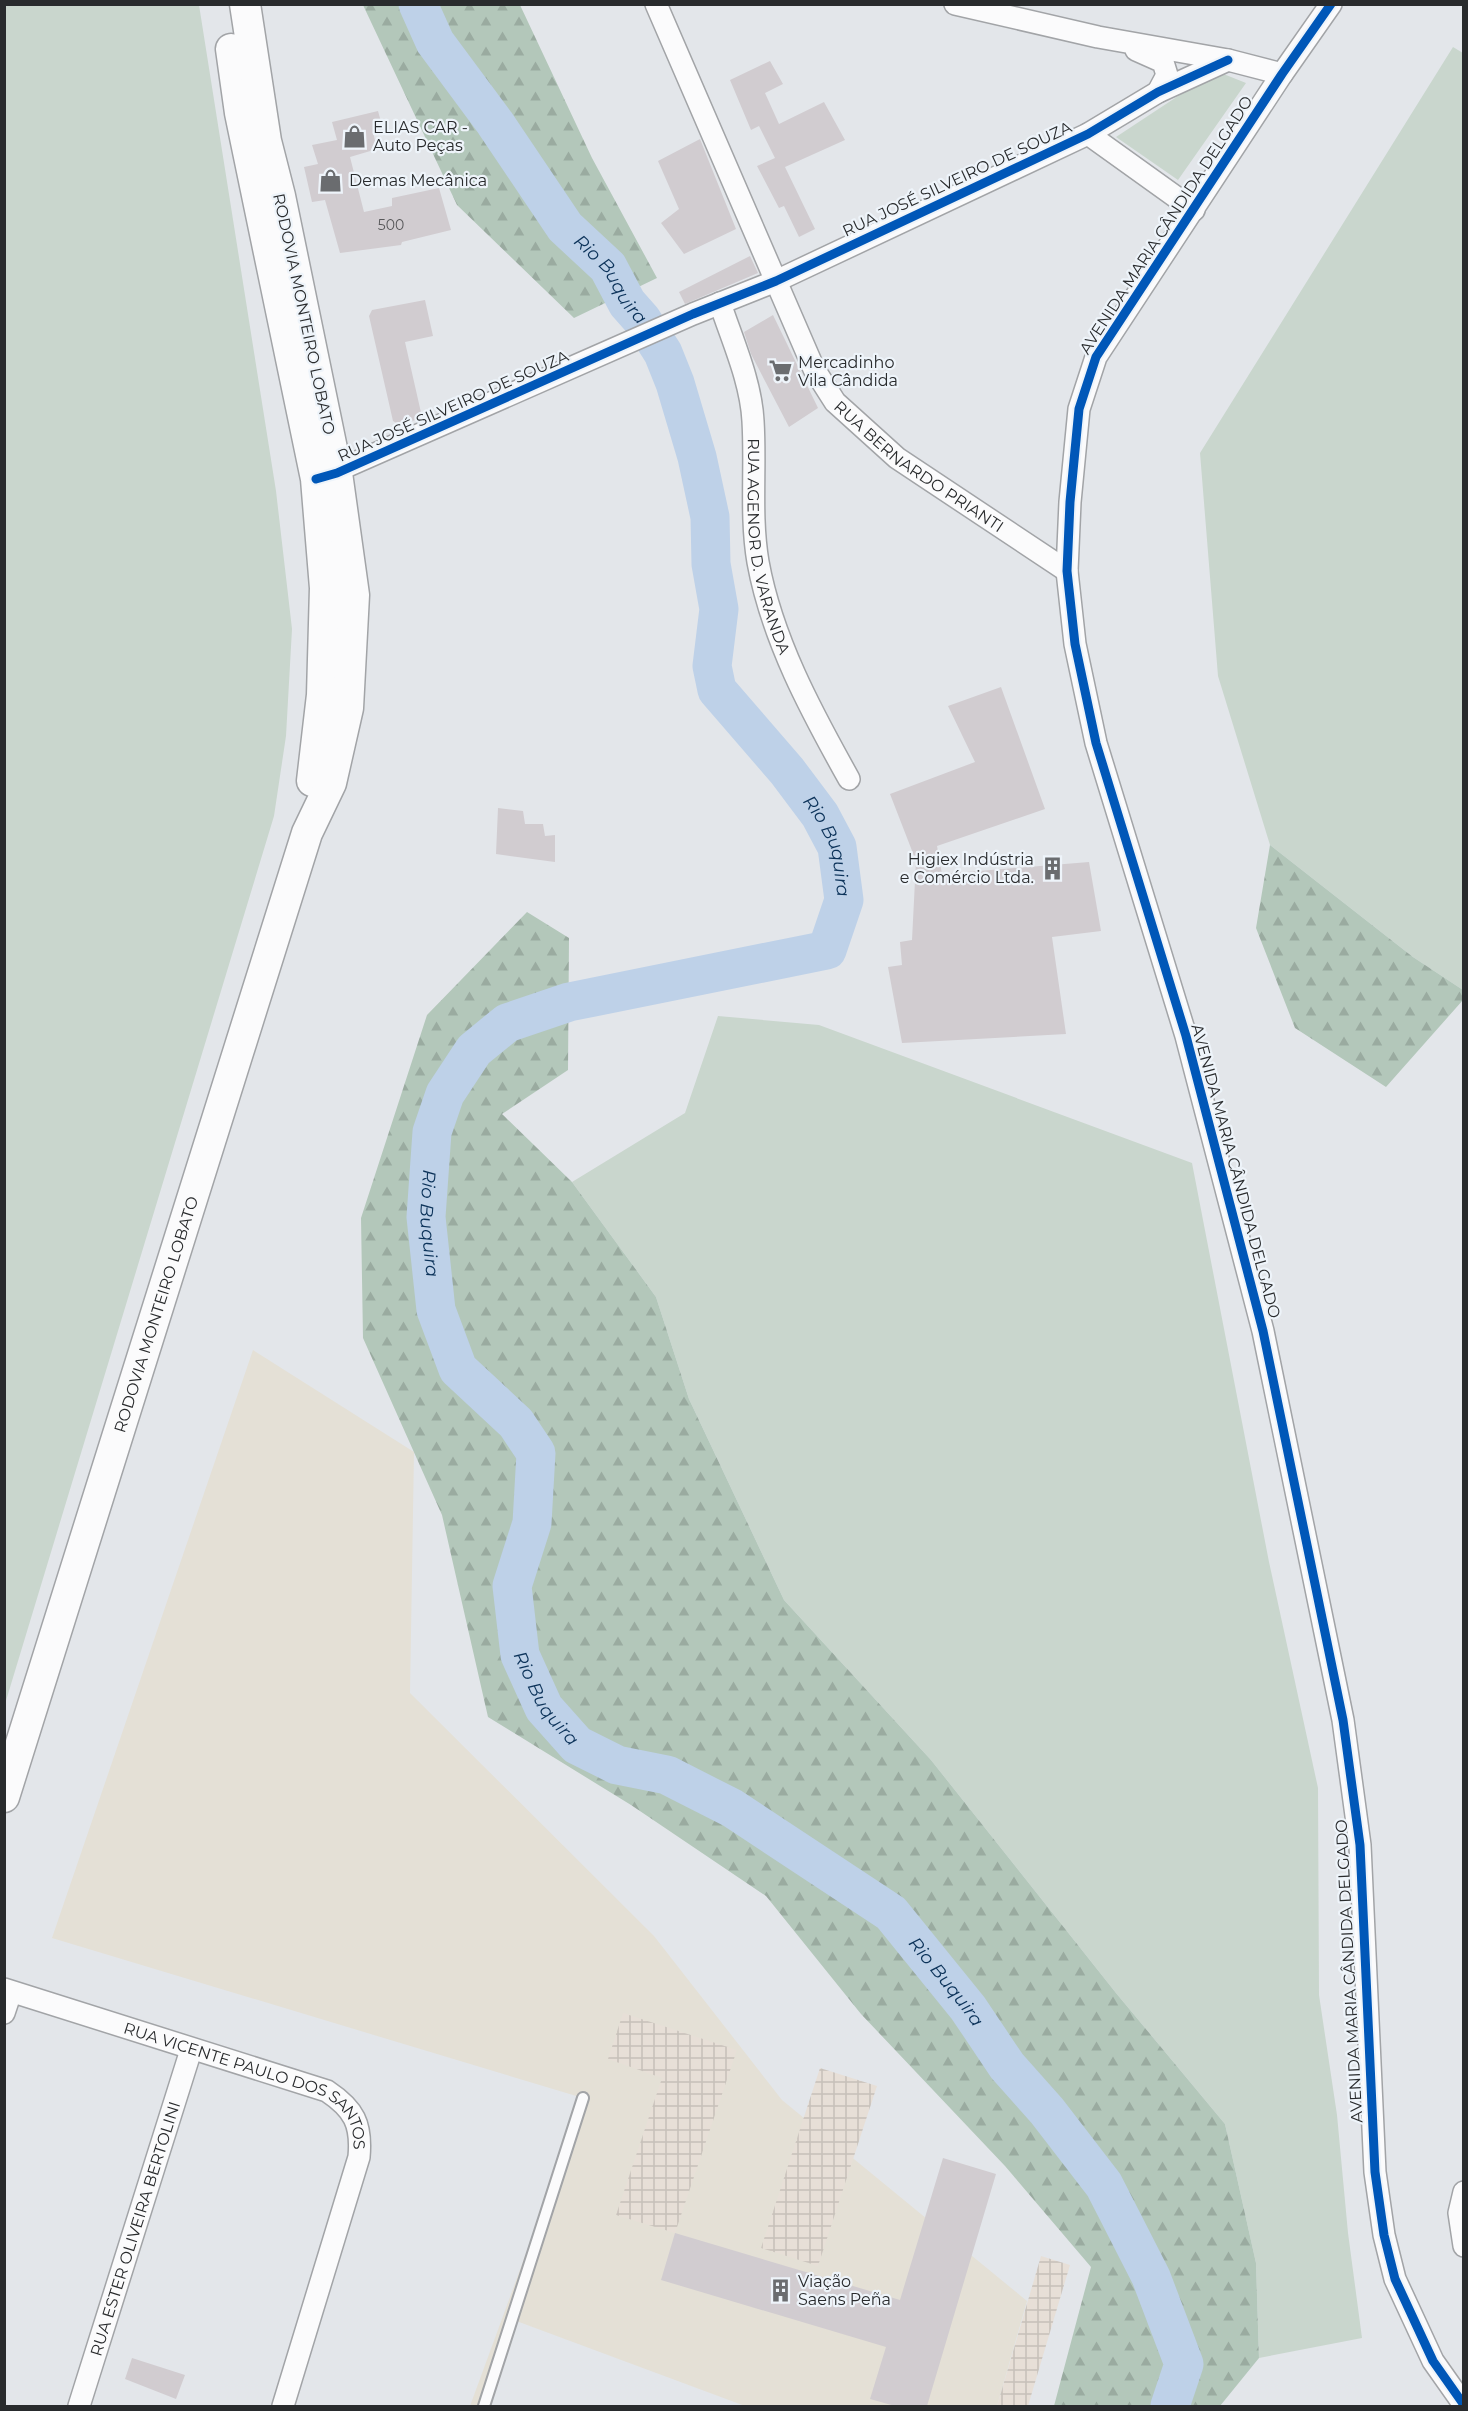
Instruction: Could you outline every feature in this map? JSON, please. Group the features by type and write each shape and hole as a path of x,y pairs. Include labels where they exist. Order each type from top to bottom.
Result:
{"main road":[{"name":"RODOVIA MONTEIRO LOBATO","path":"4,1797 307,833 322,695 327,476 280,196 266,141 239,7"}],"street":[{"name":"RUA BERNARDO PRIANTI","path":"656,4 814,369 835,402 861,428 933,484 1067,571"},
{"path":"955,4 1098,37 1228,60 1282,74"},
{"name":"AVENIDA MARIA CÂNDIDA DELGADO","path":"1331,4 1282,74 1096,357 1079,409 1070,502 1067,571 1075,644 1096,743 1186,1036 1263,1331 1343,1720 1360,1845 1375,2172 1384,2235 1395,2279 1432,2361 1464,2404"},
{"path":"1098,37 1163,62 1167,75 1158,92"},
{"name":"RUA JOSÉ SILVEIRO DE SOUZA","path":"327,476 693,314 776,281 1088,134 1158,92 1228,60"},
{"path":"1088,134 1194,210"},
{"name":"RUA AGENOR D. VARANDA","path":"720,303 751,403 753,513 758,560 766,599 814,718 849,779"},
{"path":"4,2013 8,1991"},
{"name":"RUA VICENTE PAULO DOS SANTOS","path":"8,1991 327,2091 346,2104 361,2137 359,2157 283,2406"},
{"name":"RUA ESTER OLIVEIRA BERTOLINI","path":"79,2406 191,2050"},
{"path":"1464,2193 1459,2213 1464,2246"}],"lane":[{"path":"484,2406 583,2098"}],"shaded area":[{"path":"5,4 199,5 276,491 292,629 286,736 274,816 5,1704"},
{"path":"1453,47 1463,53 1463,990 1413,957 1270,845 1218,676 1200,453"},
{"path":"1216,71 1246,83 1178,180 1116,137"},
{"path":"718,1016 819,1025 1192,1163 1269,1562 1318,1788 1319,1995 1337,2115 1348,2233 1362,2338 1259,2358 1256,2263 1225,2124 1116,1993 931,1760 784,1600 689,1399 656,1297 572,1182 685,1113"},
{"name":"Viação Saens Peña","path":"253,1350 414,1452 410,1693 654,1936 782,2100 1027,2301 997,2406 745,2406 511,2319 484,2406 470,2406 583,2098 52,1938"},
{"path":"623,2013 737,2050 675,2233 616,2215 662,2078 608,2059"},
{"name":"Viação Saens Peña","path":"820,2068 877,2086 818,2266 761,2248"},
{"path":"1041,2256 1070,2265 1028,2406 997,2406"}],"green space":[{"path":"363,5 520,5 592,158 657,278 574,318 457,205"},
{"path":"1270,845 1413,957 1463,990 1463,1000 1386,1087 1295,1028 1256,928"},
{"path":"527,912 569,938 568,1070 502,1114 572,1182 656,1297 689,1399 784,1600 931,1760 1116,1993 1225,2124 1256,2263 1259,2358 1220,2406 1054,2406 1091,2267 1005,2166 861,2014 766,1896 631,1805 488,1717 442,1515 363,1338 361,1218 427,1015"}],"building":[{"path":"770,61 783,84 765,93 779,124 824,102 845,140 785,167 815,229 799,237 784,206 779,208 757,166 775,158 759,126 751,130 730,80"},
{"path":"378,111 383,129 373,132 377,149 350,157 364,212 392,206 392,198 439,188 451,230 402,242 401,245 340,253 325,200 312,202 304,167 318,164 312,145 337,140 332,122"},
{"path":"700,139 736,229 684,254 661,223 679,209 658,161"},
{"path":"750,256 758,273 685,304 679,292"},
{"path":"425,300 433,336 405,342 422,417 401,426 393,421 369,316 372,310"},
{"name":"Mercadinho Vila Cândida","path":"773,315 818,408 789,427 751,354 744,332"},
{"name":"Higiex Indústria e Comércio Ltda.","path":"1001,687 1045,809 937,846 942,874 1089,862 1101,931 1052,937 1066,1034 902,1043 888,967 902,965 900,942 912,940 916,861 890,794 975,762 948,706"},
{"path":"498,808 523,811 525,824 543,824 545,836 555,835 555,862 496,854"},
{"name":"Viação Saens Peña","path":"943,2158 996,2174 927,2406 895,2406 870,2399 886,2347 661,2280 675,2233 900,2300"},
{"path":"132,2358 185,2375 176,2399 125,2379"}],"waterway":[{"name":"Rio Buquira","path":"418,4 435,42 495,123 565,227 608,267 627,303 642,320 663,353 675,383 697,457 710,517 711,564 719,609 712,666 717,690 787,771 820,815 837,847 844,900 827,950 569,1002 507,1023 474,1050 445,1094 432,1132 426,1217 436,1310 458,1369 516,1423 536,1453 532,1523 512,1586 520,1655 544,1708 577,1745 617,1765 667,1775 732,1808 891,1913 968,2008 1007,2066 1047,2111 1104,2185 1151,2277 1184,2364 1170,2406"}],"cycle path":[{"path":"1331,4 1282,74 1096,357 1079,409 1070,502 1067,571 1075,644 1096,743 1186,1036 1263,1331 1343,1720 1360,1845 1375,2172 1384,2235 1395,2279 1433,2361 1464,2405"},
{"path":"316,479 337,473 693,314 776,281 1088,134 1158,92 1228,60"}],"place":[{"name":"ELIAS CAR - Auto Peças","path":"355,136"},
{"name":"Demas Mecânica","path":"331,180"},
{"name":"Mercadinho Vila Cândida","path":"780,371"},
{"name":"Higiex Indústria e Comércio Ltda.","path":"1052,868"},
{"name":"Viação Saens Peña","path":"780,2290"}]}
